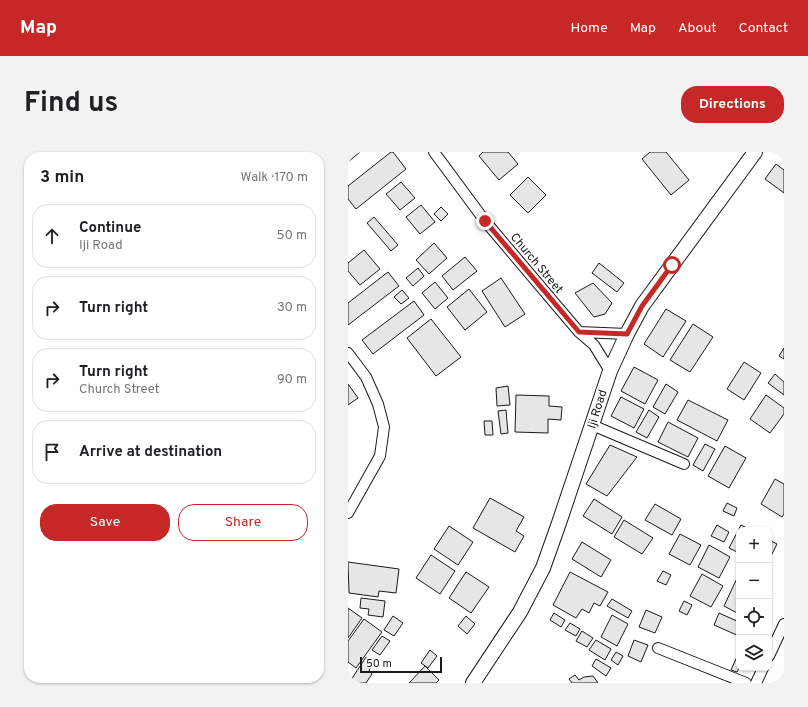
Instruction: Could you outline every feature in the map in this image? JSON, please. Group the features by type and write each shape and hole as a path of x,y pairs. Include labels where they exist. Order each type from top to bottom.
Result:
{"street":[{"name":"Church Street","path":"434,152 485,221 579,332 594,345 610,371"},
{"name":"Iji Road","path":"473,683 520,612 543,568 610,371 627,334 642,306 755,152"},
{"path":"579,332 627,334"},
{"path":"348,353 366,378 378,404 384,427 380,456 348,513"},
{"path":"592,425 684,464"},
{"path":"772,650 784,624"},
{"path":"658,648 746,683"},
{"path":"756,683 762,671"}],"building":[{"path":"348,152 360,152 348,162"},
{"path":"391,152 393,152 406,169 356,209 348,199 348,186"},
{"path":"483,152 508,152 518,164 499,180 479,156"},
{"path":"650,152 666,152 689,180 671,195 642,159"},
{"path":"776,164 784,170 784,193 765,179"},
{"path":"528,177 546,195 528,213 510,195"},
{"path":"401,182 415,198 400,210 386,194"},
{"path":"421,205 435,222 420,234 406,217"},
{"path":"441,207 448,214 441,221 434,214"},
{"path":"374,217 398,245 391,251 367,223"},
{"path":"434,243 447,258 429,274 416,260"},
{"path":"364,250 380,269 360,285 348,271 348,263"},
{"path":"465,257 477,271 453,290 442,276"},
{"path":"599,263 624,283 617,292 592,273"},
{"path":"418,268 424,276 413,286 406,278"},
{"path":"388,272 399,286 348,325 348,303"},
{"path":"501,278 525,314 505,327 482,291"},
{"path":"435,282 448,298 435,309 422,293"},
{"path":"593,283 612,303 605,314 594,317 575,293"},
{"path":"469,289 487,312 465,330 447,307"},
{"path":"402,290 409,298 401,304 394,297"},
{"path":"414,301 424,315 373,354 362,340"},
{"path":"666,309 686,321 663,357 644,344"},
{"path":"431,319 461,357 436,376 407,338"},
{"path":"693,324 713,337 690,372 670,360"},
{"path":"784,348 784,359 779,356"},
{"path":"744,362 761,373 744,400 727,389"},
{"path":"634,367 658,380 645,404 621,391"},
{"path":"775,374 784,382 784,395 768,383"},
{"path":"348,384 358,398 348,405"},
{"path":"666,384 678,392 665,414 653,407"},
{"path":"508,386 510,405 497,406 496,388"},
{"path":"516,395 549,396 549,406 562,407 561,420 548,419 548,433 515,432"},
{"path":"766,395 784,408 784,414 770,433 750,419"},
{"path":"621,397 644,409 634,428 611,416"},
{"path":"688,400 728,420 717,441 677,420"},
{"path":"506,410 508,433 501,434 498,411"},
{"path":"649,410 659,417 647,438 636,432"},
{"path":"484,421 492,421 493,435 485,435"},
{"path":"668,422 698,438 688,457 658,442"},
{"path":"705,444 715,449 703,471 693,465"},
{"path":"610,445 637,457 607,496 586,484"},
{"path":"725,446 746,458 729,488 708,476"},
{"path":"775,479 784,484 784,514 782,517 761,504"},
{"path":"490,498 524,517 516,531 524,536 515,552 473,528"},
{"path":"594,499 622,517 612,534 583,516"},
{"path":"727,503 737,508 734,516 723,511"},
{"path":"655,504 681,519 672,535 645,520"},
{"path":"624,520 653,538 642,554 614,537"},
{"path":"717,525 729,532 724,542 711,536"},
{"path":"449,526 473,542 458,565 434,549"},
{"path":"680,534 701,545 690,565 669,554"},
{"path":"736,535 736,552 729,548"},
{"path":"582,542 611,560 601,577 572,559"},
{"path":"772,542 777,544 772,554"},
{"path":"709,545 730,557 719,578 698,567"},
{"path":"431,555 455,571 440,594 416,578"},
{"path":"348,562 399,569 396,593 379,591 378,597 349,593"},
{"path":"663,571 671,575 666,585 657,581"},
{"path":"466,572 489,587 471,613 449,598"},
{"path":"570,572 608,592 600,606 594,603 589,613 582,609 576,618 553,605"},
{"path":"702,574 723,586 711,607 690,596"},
{"path":"736,580 736,612 724,606"},
{"path":"361,598 385,601 383,617 368,615 369,609 360,608"},
{"path":"612,599 632,611 628,618 607,606"},
{"path":"684,601 692,605 687,615 679,611"},
{"path":"348,608 362,618 348,638"},
{"path":"646,610 662,617 655,633 639,627"},
{"path":"554,613 565,620 561,627 550,620"},
{"path":"719,613 736,621 736,635 714,625"},
{"path":"612,615 628,624 617,646 601,637"},
{"path":"393,616 403,623 394,636 384,630"},
{"path":"466,616 475,624 467,634 458,626"},
{"path":"364,619 382,632 356,668 348,662 348,641"},
{"path":"570,623 580,629 576,636 565,630"},
{"path":"582,631 593,638 587,647 576,641"},
{"path":"382,636 390,641 380,655 372,650"},
{"path":"596,640 611,649 605,660 589,650"},
{"path":"634,640 648,645 641,662 628,656"},
{"path":"430,650 437,656 428,668 421,663"},
{"path":"616,652 623,656 618,665 611,660"},
{"path":"366,657 374,663 369,670 372,674 366,683 349,683"},
{"path":"596,659 611,668 606,676 592,666"},
{"path":"736,659 736,671 738,671 737,672 731,670"},
{"path":"425,666 439,680 436,683 409,683"},
{"path":"575,675 579,680 584,677 593,676 598,683 572,683 569,679"}],"route":[{"path":"485,221 579,332 627,334 642,306 672,265"}]}
